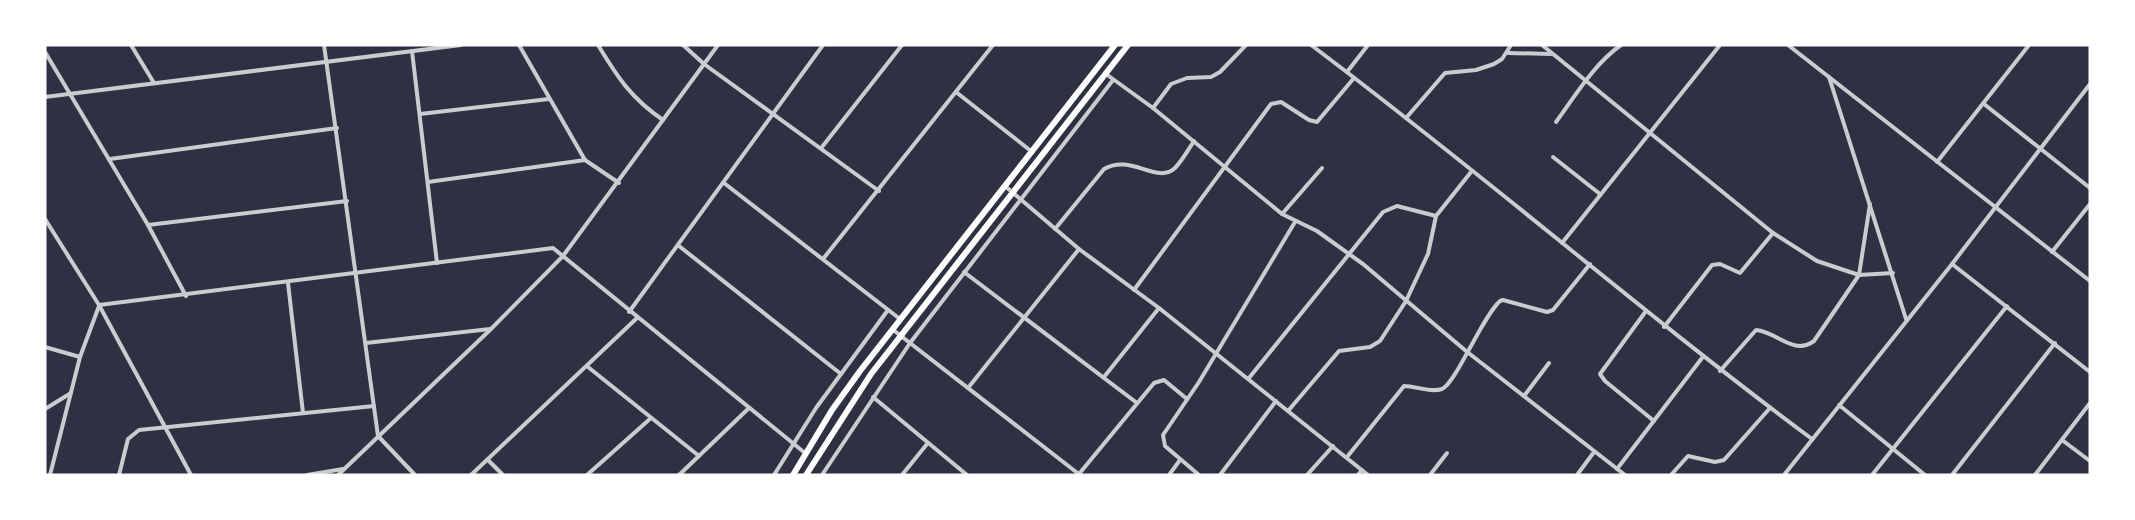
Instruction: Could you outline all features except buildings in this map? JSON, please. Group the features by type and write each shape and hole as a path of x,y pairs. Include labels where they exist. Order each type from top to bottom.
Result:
{"highway":[{"path":"793,475 832,410 892,329 1115,45"},
{"path":"806,475 842,416 900,336 1014,194 1128,45"}],"street":[{"path":"131,45 154,83"},
{"path":"324,45 378,436 415,475"},
{"path":"45,97 460,45"},
{"path":"519,45 585,160 619,183"},
{"path":"598,45 633,97 663,120"},
{"path":"683,45 704,64 775,112 879,191"},
{"path":"338,475 491,329 563,256 619,183 718,45"},
{"path":"629,312 823,45"},
{"path":"822,147 902,45"},
{"path":"823,259 993,45"},
{"path":"1153,108 1171,84 1187,78 1211,77 1225,68 1246,45"},
{"path":"1311,45 1590,264 1702,358 1812,439"},
{"path":"1347,72 1368,45"},
{"path":"1406,118 1445,73 1483,69 1494,64 1507,53 1511,45"},
{"path":"1542,45 1773,233 1822,264 1859,275 1893,273"},
{"path":"1556,122 1585,82 1612,52 1622,45"},
{"path":"1562,243 1720,45"},
{"path":"1788,45 2090,281"},
{"path":"1937,162 2030,45"},
{"path":"412,51 437,263"},
{"path":"45,52 110,159 186,296"},
{"path":"1507,53 1552,54"},
{"path":"1105,74 1153,108 1282,214 1317,231 1348,252 1466,351 1625,475"},
{"path":"1829,76 1906,319"},
{"path":"1134,290 1274,102 1281,102 1309,120 1317,122 1354,78"},
{"path":"822,475 910,343 1113,80"},
{"path":"1784,475 1952,264 2090,84"},
{"path":"956,92 1031,151"},
{"path":"420,114 549,99"},
{"path":"1984,104 2090,188"},
{"path":"110,159 337,129"},
{"path":"1054,229 1104,169 1113,164 1122,163 1159,174 1167,173 1173,170 1194,141"},
{"path":"1553,157 1600,194"},
{"path":"428,182 585,160"},
{"path":"1282,214 1322,168"},
{"path":"1288,411 1339,351 1370,347 1380,341 1406,301 1430,250 1436,216 1471,172"},
{"path":"724,183 900,319"},
{"path":"1004,185 1079,249 1160,308 1368,475"},
{"path":"148,225 347,201"},
{"path":"1720,371 1756,330 1794,346 1808,346 1814,341 1859,275 1870,204"},
{"path":"2052,252 2090,204"},
{"path":"1249,378 1348,252 1390,207 1397,206 1436,216"},
{"path":"45,219 99,305 191,475"},
{"path":"1199,475 1165,446 1163,435 1216,353 1295,222"},
{"path":"1664,327 1712,265 1720,264 1740,273 1773,233"},
{"path":"678,246 841,374"},
{"path":"99,305 186,296 553,248 629,312 806,453"},
{"path":"968,388 1079,249"},
{"path":"1347,457 1404,386 1442,389 1450,383 1466,351 1500,302 1508,301 1541,312 1553,310 1590,264"},
{"path":"1952,264 2090,372"},
{"path":"964,272 1137,403"},
{"path":"288,283 303,413"},
{"path":"50,475 80,357 99,305"},
{"path":"1872,475 2007,306"},
{"path":"1104,377 1160,308"},
{"path":"774,475 793,442 888,310"},
{"path":"1646,311 1600,374 1605,381 1654,422"},
{"path":"471,475 588,367 637,318"},
{"path":"366,343 491,329"},
{"path":"892,329 1079,475 1137,403 1159,380 1164,380 1187,399"},
{"path":"1952,475 2055,343"},
{"path":"45,348 80,357"},
{"path":"1617,469 1702,358"},
{"path":"1524,396 1549,363"},
{"path":"588,367 699,456"},
{"path":"45,409 71,392"},
{"path":"873,397 967,475"},
{"path":"1220,475 1276,401"},
{"path":"2035,475 2090,403"},
{"path":"1839,405 1925,475"},
{"path":"119,475 125,449 132,434 139,430 374,406"},
{"path":"679,475 749,408"},
{"path":"1671,475 1688,456 1715,462 1724,460 1770,408"},
{"path":"587,475 651,418"},
{"path":"2062,440 2090,461"},
{"path":"902,475 927,444"},
{"path":"1306,475 1333,446"},
{"path":"1577,475 1594,452"},
{"path":"1430,475 1447,453"},
{"path":"488,460 503,475"},
{"path":"1169,475 1180,460"},
{"path":"308,475 344,469"},
{"path":"1358,475 1362,470"}]}
